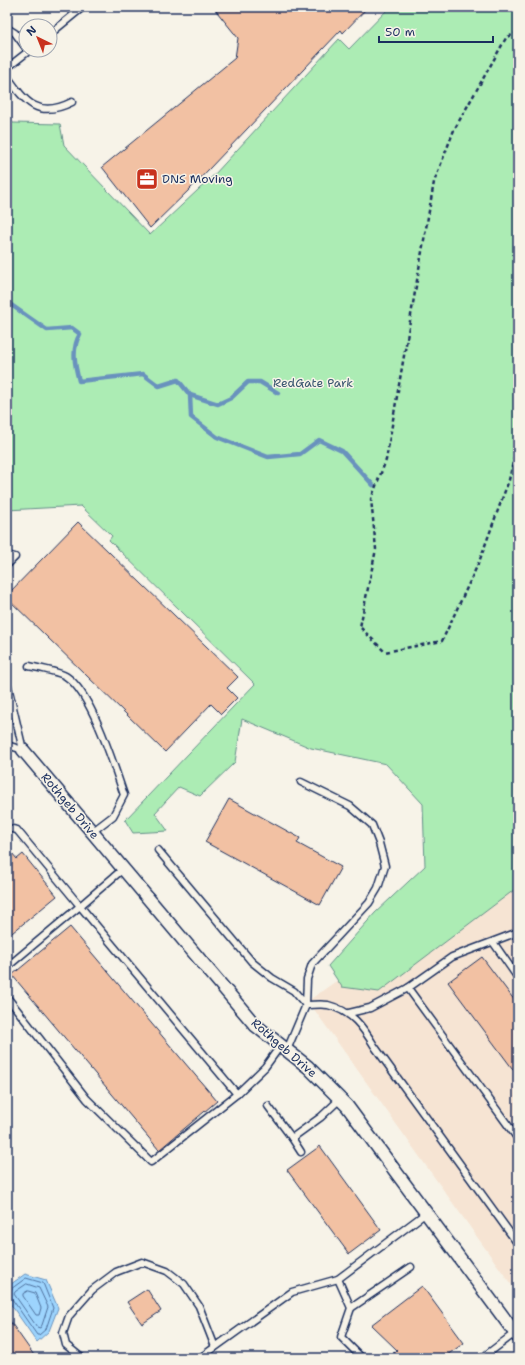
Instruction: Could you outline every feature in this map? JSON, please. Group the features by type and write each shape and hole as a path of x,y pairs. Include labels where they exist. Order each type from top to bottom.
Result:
{"street":[{"name":"Rothgeb Drive","path":"23,750 255,1025 308,1067 347,1106 517,1335"}],"lane":[{"path":"58,28 84,7"},
{"path":"7,28 18,37"},
{"path":"7,68 19,58"},
{"path":"7,76 26,100 34,106 43,109 59,108 72,102"},
{"path":"7,555 15,557 7,565"},
{"path":"29,666 67,676 79,688 107,746 124,795 112,816 92,832"},
{"path":"7,682 23,750"},
{"path":"7,745 23,750"},
{"path":"7,997 88,1099 151,1162 237,1094 284,1047 306,1006 306,979 312,964 369,904 378,888 385,866 379,843 372,825 350,806 301,782"},
{"path":"7,828 17,830 237,1094"},
{"path":"158,850 252,962 272,978 294,991 306,1006"},
{"path":"7,967 123,869"},
{"path":"349,1013 370,1008 408,988 452,958 518,932"},
{"path":"493,942 518,978"},
{"path":"408,988 518,1139"},
{"path":"306,1006 327,1005 349,1013 364,1029 375,1047 518,1244"},
{"path":"292,1138 321,1117 340,1099"},
{"path":"268,1106 301,1152"},
{"path":"200,1358 292,1292 338,1279 426,1213"},
{"path":"82,1358 66,1344 62,1332 69,1316 92,1290 116,1272 142,1262 167,1271 184,1284 200,1306 215,1347"},
{"path":"362,1358 341,1336 352,1308 411,1267"},
{"path":"338,1279 352,1308"},
{"path":"482,1358 517,1335"}],"path":[{"path":"518,32 506,38 454,130 434,182 386,460 371,499 376,548 360,627 385,652 442,641 479,562 509,480 518,440"}],"shaded area":[{"path":"518,852 518,1294 308,1001"}],"green space":[{"name":"RedGate Park","path":"390,7 518,7 518,887 379,992 342,987 328,966 375,913 425,866 423,804 386,764 311,748 242,719 235,762 200,796 179,787 155,813 168,831 133,833 125,820 255,684 109,540 112,536 81,506 7,510 7,116 13,123 60,124 64,145 150,235 214,175 339,39 349,49"}],"water":[{"path":"25,1274 46,1280 58,1308 49,1331 37,1342 7,1299 7,1287"}],"building":[{"path":"213,7 368,7 343,33 341,30 191,188 150,228 102,167 235,58 238,38"},
{"path":"78,522 238,677 227,688 237,698 221,714 211,704 165,752 7,598 7,595"},
{"path":"229,799 300,838 297,843 341,867 320,905 205,842"},
{"path":"7,847 17,859 23,854 57,896 7,937"},
{"path":"70,927 217,1101 159,1150 12,975"},
{"path":"482,957 518,1005 518,1076 448,982"},
{"path":"320,1146 381,1230 349,1254 287,1170"},
{"path":"422,1286 464,1343 443,1358 389,1358 397,1350 371,1325"},
{"path":"147,1289 161,1311 142,1324 127,1302"},
{"path":"7,1317 36,1358 7,1358"}],"waterway":[{"path":"7,302 47,330 72,328 80,334 75,346 75,363 79,381 143,374 159,386 178,380 190,395 191,417 217,437 268,457 300,454 319,440 342,451 373,485"},
{"path":"190,395 218,404 231,398 248,382 260,382 278,393"}],"place":[{"name":"DNS Moving","path":"147,179"}]}
